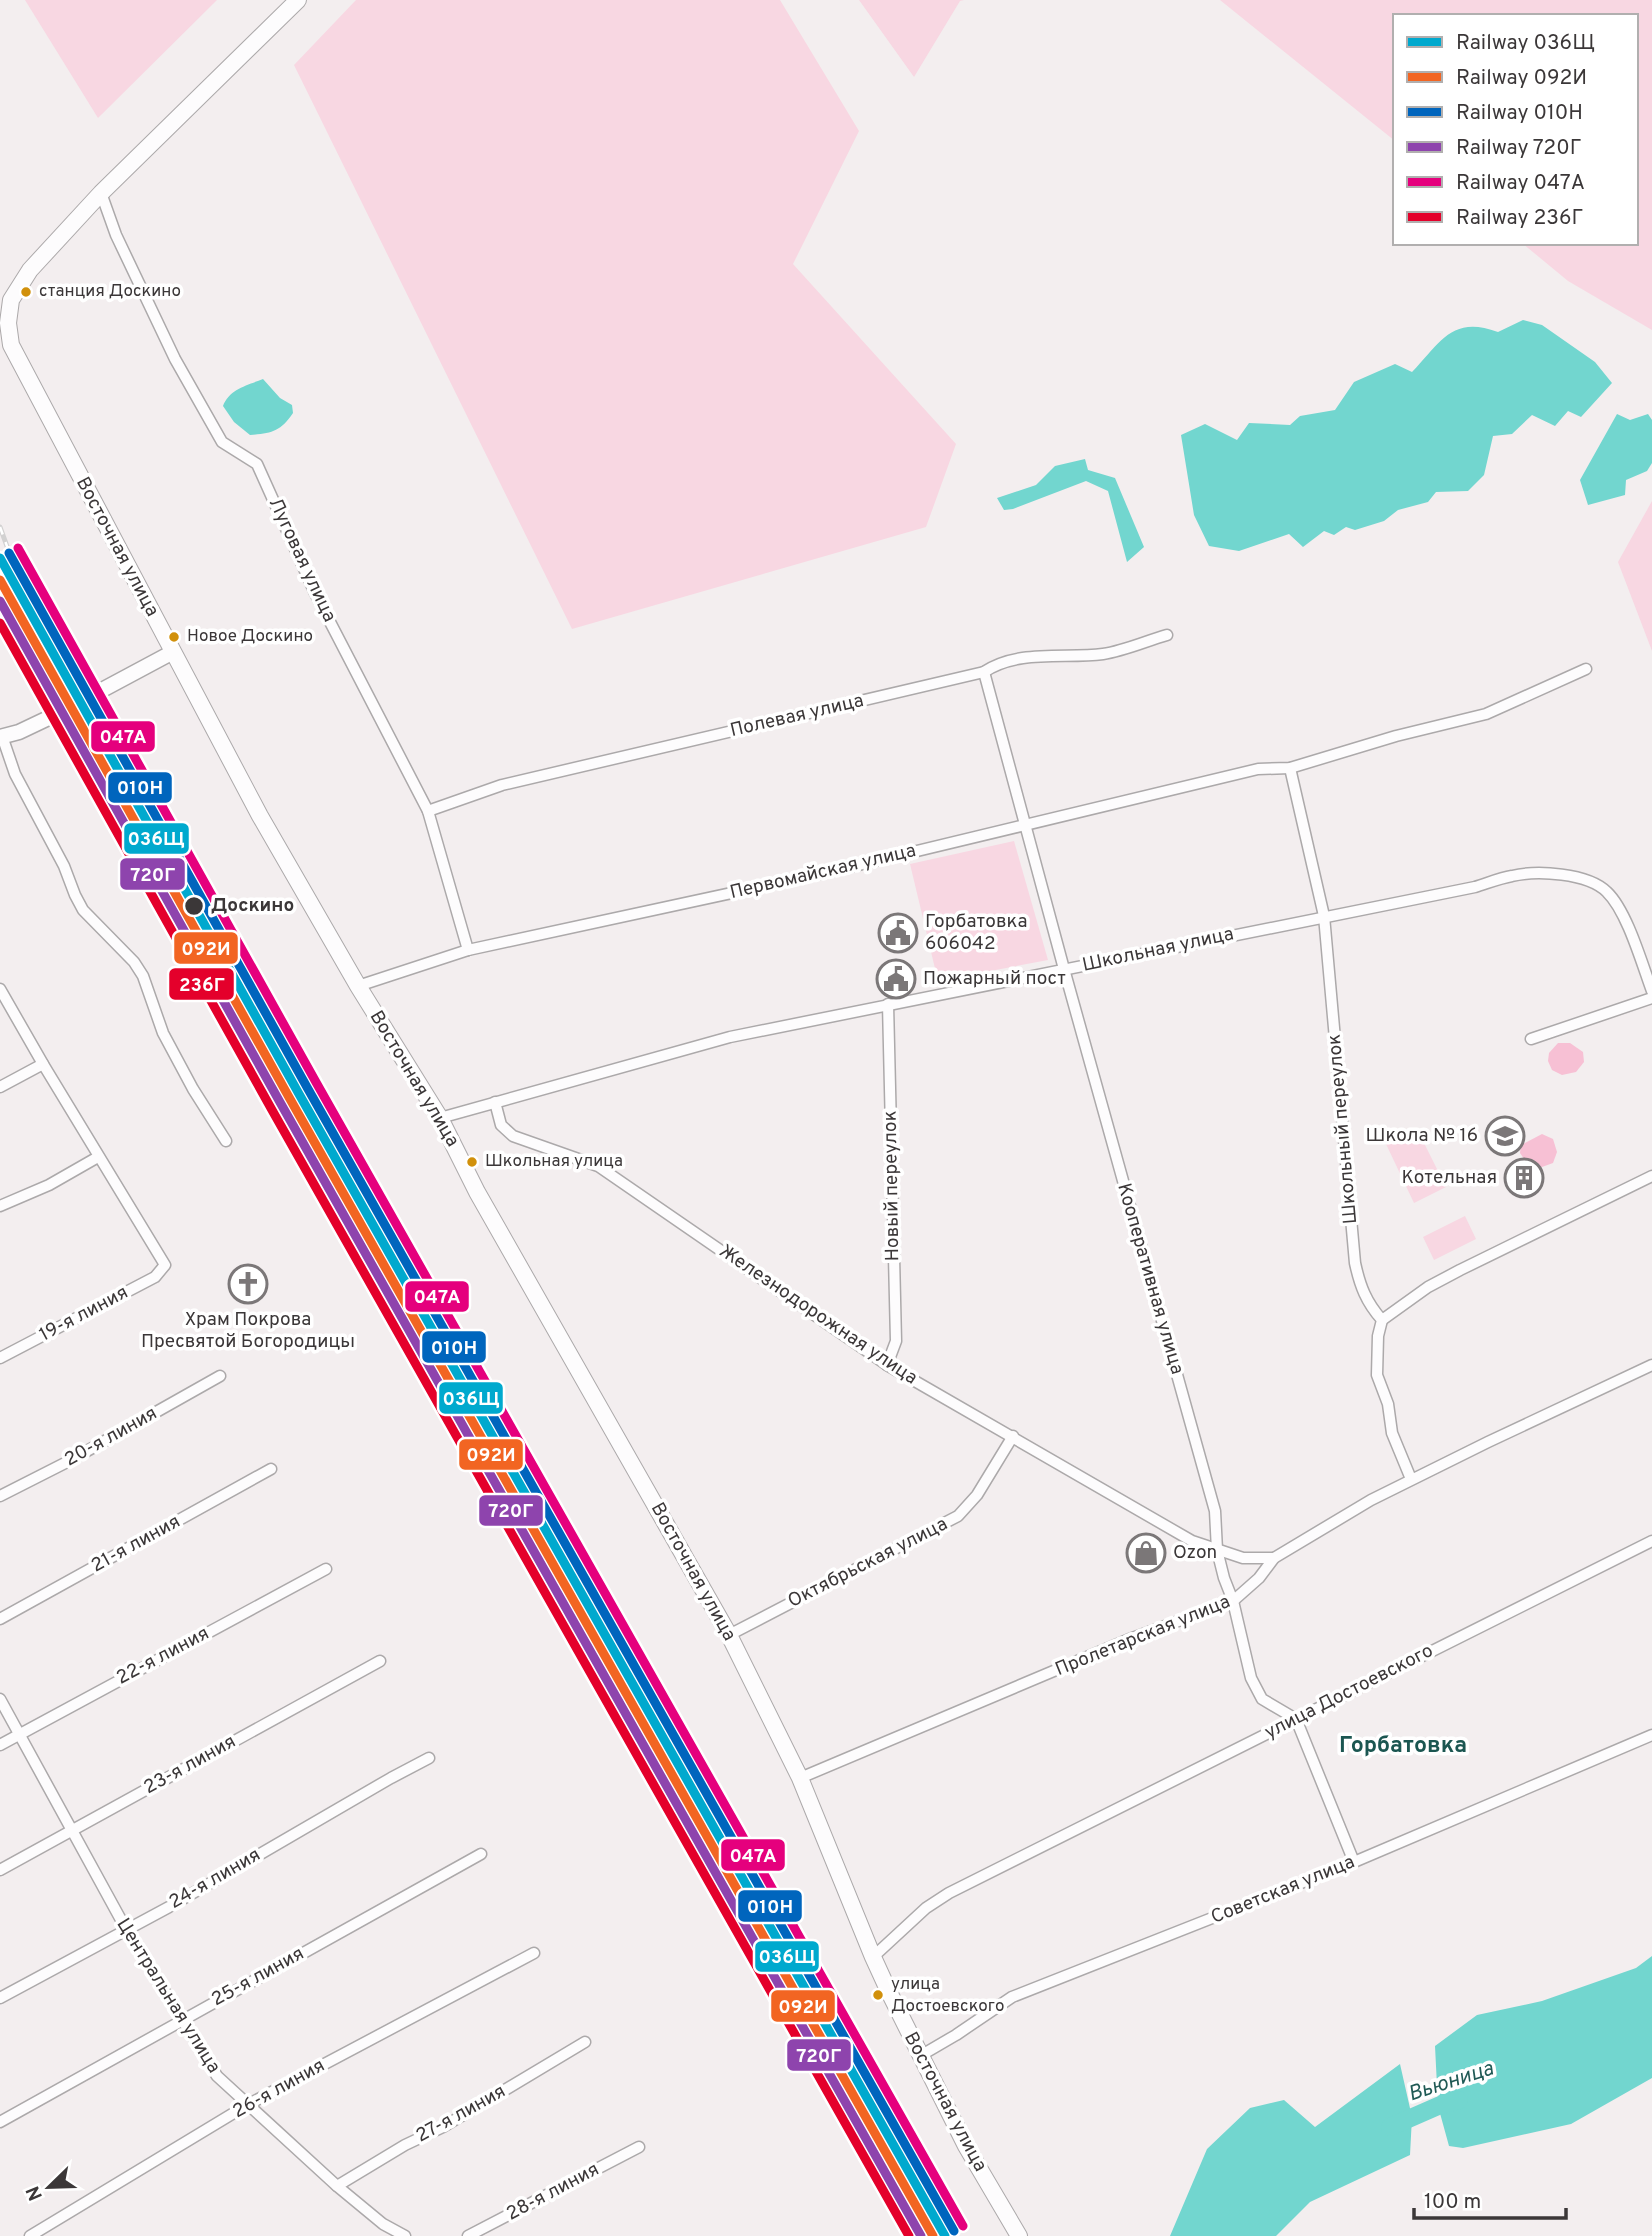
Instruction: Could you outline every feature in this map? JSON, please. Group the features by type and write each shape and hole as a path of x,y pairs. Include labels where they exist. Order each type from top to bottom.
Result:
{"main road":[{"name":"Восточная улица","path":"298,0 101,193 30,270 11,300 8,324 11,345 260,816 358,986 440,1118 477,1192 729,1635 800,1778 873,1958 920,2056 966,2146 1018,2236"}],"street":[{"name":"Луговая улица","path":"101,193 116,234 175,359 222,442 257,464 315,593 429,811 468,950"},
{"name":"Полевая улица","path":"429,811 502,785 984,672 996,664 1014,659 1105,654 1167,635"},
{"path":"173,652 68,709 19,732 1,737 15,774 65,866 75,895 83,909 134,962 143,976 163,1033 180,1067 226,1141"},
{"name":"Первомайская улица","path":"358,986 468,950 838,870 1258,769 1290,768 1396,736 1486,714 1586,669"},
{"name":"Кооперативная улица","path":"984,672 1215,1511 1217,1550 1233,1601 1251,1678 1262,1699 1296,1719"},
{"name":"Школьный переулок","path":"1290,768 1324,916 1354,1263 1368,1305 1382,1320"},
{"name":"Школьная улица","path":"440,1118 730,1037 1475,887 1513,875 1560,875 1591,881 1607,891 1621,911 1652,991"},
{"path":"0,989 98,1157 49,1185 0,1206"},
{"path":"1531,1039 1652,998"},
{"name":"Новый переулок","path":"887,1365 896,1341 888,1004"},
{"path":"0,1087 43,1064"},
{"name":"Железнодорожная улица","path":"495,1102 501,1125 513,1136 598,1166 887,1365 1192,1541 1243,1558 1274,1558"},
{"name":"19-я линия","path":"0,1358 155,1277 165,1265 98,1157"},
{"path":"1410,1479 1392,1433 1388,1404 1377,1375 1378,1336 1382,1320 1428,1287 1652,1175"},
{"name":"Пролетарская улица","path":"800,1778 1132,1638 1233,1601 1259,1578 1274,1558 1371,1500 1652,1365"},
{"name":"20-я линия","path":"0,1496 71,1460 220,1376"},
{"name":"Октябрьская улица","path":"729,1635 958,1516 976,1495 1013,1436"},
{"name":"21-я линия","path":"0,1619 271,1469"},
{"name":"улица Достоевского","path":"873,1958 926,1908 949,1893 1652,1541"},
{"name":"22-я линия","path":"0,1745 326,1569"},
{"name":"23-я линия","path":"0,1870 380,1661"},
{"name":"Центральная улица","path":"0,1699 126,1929 217,2077 337,2186 383,2224 405,2236"},
{"path":"1296,1719 1354,1861"},
{"name":"Советская улица","path":"920,2056 1012,1997 1354,1861 1652,1735"},
{"name":"24-я линия","path":"0,1998 169,1906 429,1758"},
{"name":"25-я линия","path":"0,2122 481,1854"},
{"name":"26-я линия","path":"30,2236 247,2105 534,1953"},
{"name":"27-я линия","path":"337,2186 405,2145 443,2127 585,2042"},
{"name":"28-я линия","path":"468,2236 639,2147"}],"shaded area":[{"path":"25,0 217,0 98,118"},
{"path":"356,0 780,0 859,131 793,264 956,444 926,527 572,629 294,65"},
{"path":"859,0 964,0 960,1 914,77"},
{"path":"1220,0 1652,0 1652,330 1568,281 1524,245 1638,245 1638,14 1393,14 1393,139"},
{"path":"1652,501 1652,651 1618,562"},
{"path":"1014,841 1048,960 938,981 910,864"},
{"path":"1558,1043 1570,1043 1583,1052 1584,1062 1576,1072 1562,1075 1552,1070 1548,1061 1549,1053"},
{"path":"1417,1129 1446,1187 1414,1203 1386,1144"},
{"path":"1542,1134 1553,1139 1557,1152 1553,1163 1542,1167 1529,1166 1520,1153 1521,1145"},
{"path":"1465,1216 1476,1239 1434,1260 1423,1237"}],"water":[{"path":"1523,320 1542,325 1595,362 1612,383 1581,417 1568,411 1555,426 1532,415 1512,434 1493,436 1484,475 1468,491 1436,492 1428,502 1398,510 1384,521 1355,530 1346,527 1334,535 1324,531 1303,547 1289,534 1239,551 1209,546 1194,515 1181,435 1205,424 1237,440 1249,423 1290,425 1300,416 1335,410 1354,382 1395,364 1412,372 1440,342 1458,329 1469,327 1498,332"},
{"path":"263,379 280,398 292,405 293,413 275,430 250,435 234,422 223,406 234,392"},
{"path":"1617,414 1630,420 1648,414 1652,420 1652,463 1647,471 1626,480 1625,495 1588,505 1580,480"},
{"path":"1085,459 1088,470 1115,478 1144,547 1127,562 1108,491 1086,481 1004,510 997,498 1036,485 1055,466"},
{"path":"1652,1956 1652,2078 1571,2124 1463,2148 1449,2146 1438,2106 1435,2046 1477,2015 1542,2001 1636,1968"},
{"path":"1400,2064 1412,2117 1410,2155 1310,2202 1276,2236 1170,2236 1207,2149 1250,2108 1284,2100 1315,2127"}],"waterway":[{"name":"Вьюница","path":"1390,2127 1459,2100"}],"railway":[{"path":"0,527 20,582 55,655"},
{"path":"274,1024 525,1477 843,2037 952,2236"},
{"path":"482,1463 571,1619"},
{"path":"513,1488 537,1542"}],"rail line":[{"name":"047А","path":"18,548 317,1084 963,2226"},
{"name":"010Н","path":"9,553 308,1089 954,2231"},
{"name":"036Щ","path":"0,558 299,1094 945,2236"},
{"name":"092И","path":"0,580 933,2236"},
{"name":"720Г","path":"0,601 921,2236"},
{"name":"236Г","path":"0,623 272,1110 909,2236"}],"place":[{"name":"станция Доскино","path":"26,292"},
{"name":"Новое Доскино","path":"174,637"},
{"name":"Доскино","path":"194,906"},
{"name":"Горбатовка 606042","path":"898,933"},
{"name":"Пожарный пост","path":"896,979"},
{"name":"Школа № 16","path":"1505,1136"},
{"name":"Школьная улица","path":"472,1162"},
{"name":"Котельная","path":"1524,1178"},
{"name":"Храм Покрова Пресвятой Богородицы","path":"248,1284"},
{"name":"Ozon","path":"1146,1553"},
{"name":"улица Достоевского","path":"878,1995"}],"district":[{"name":"Горбатовка","path":"1403,1746"}]}
